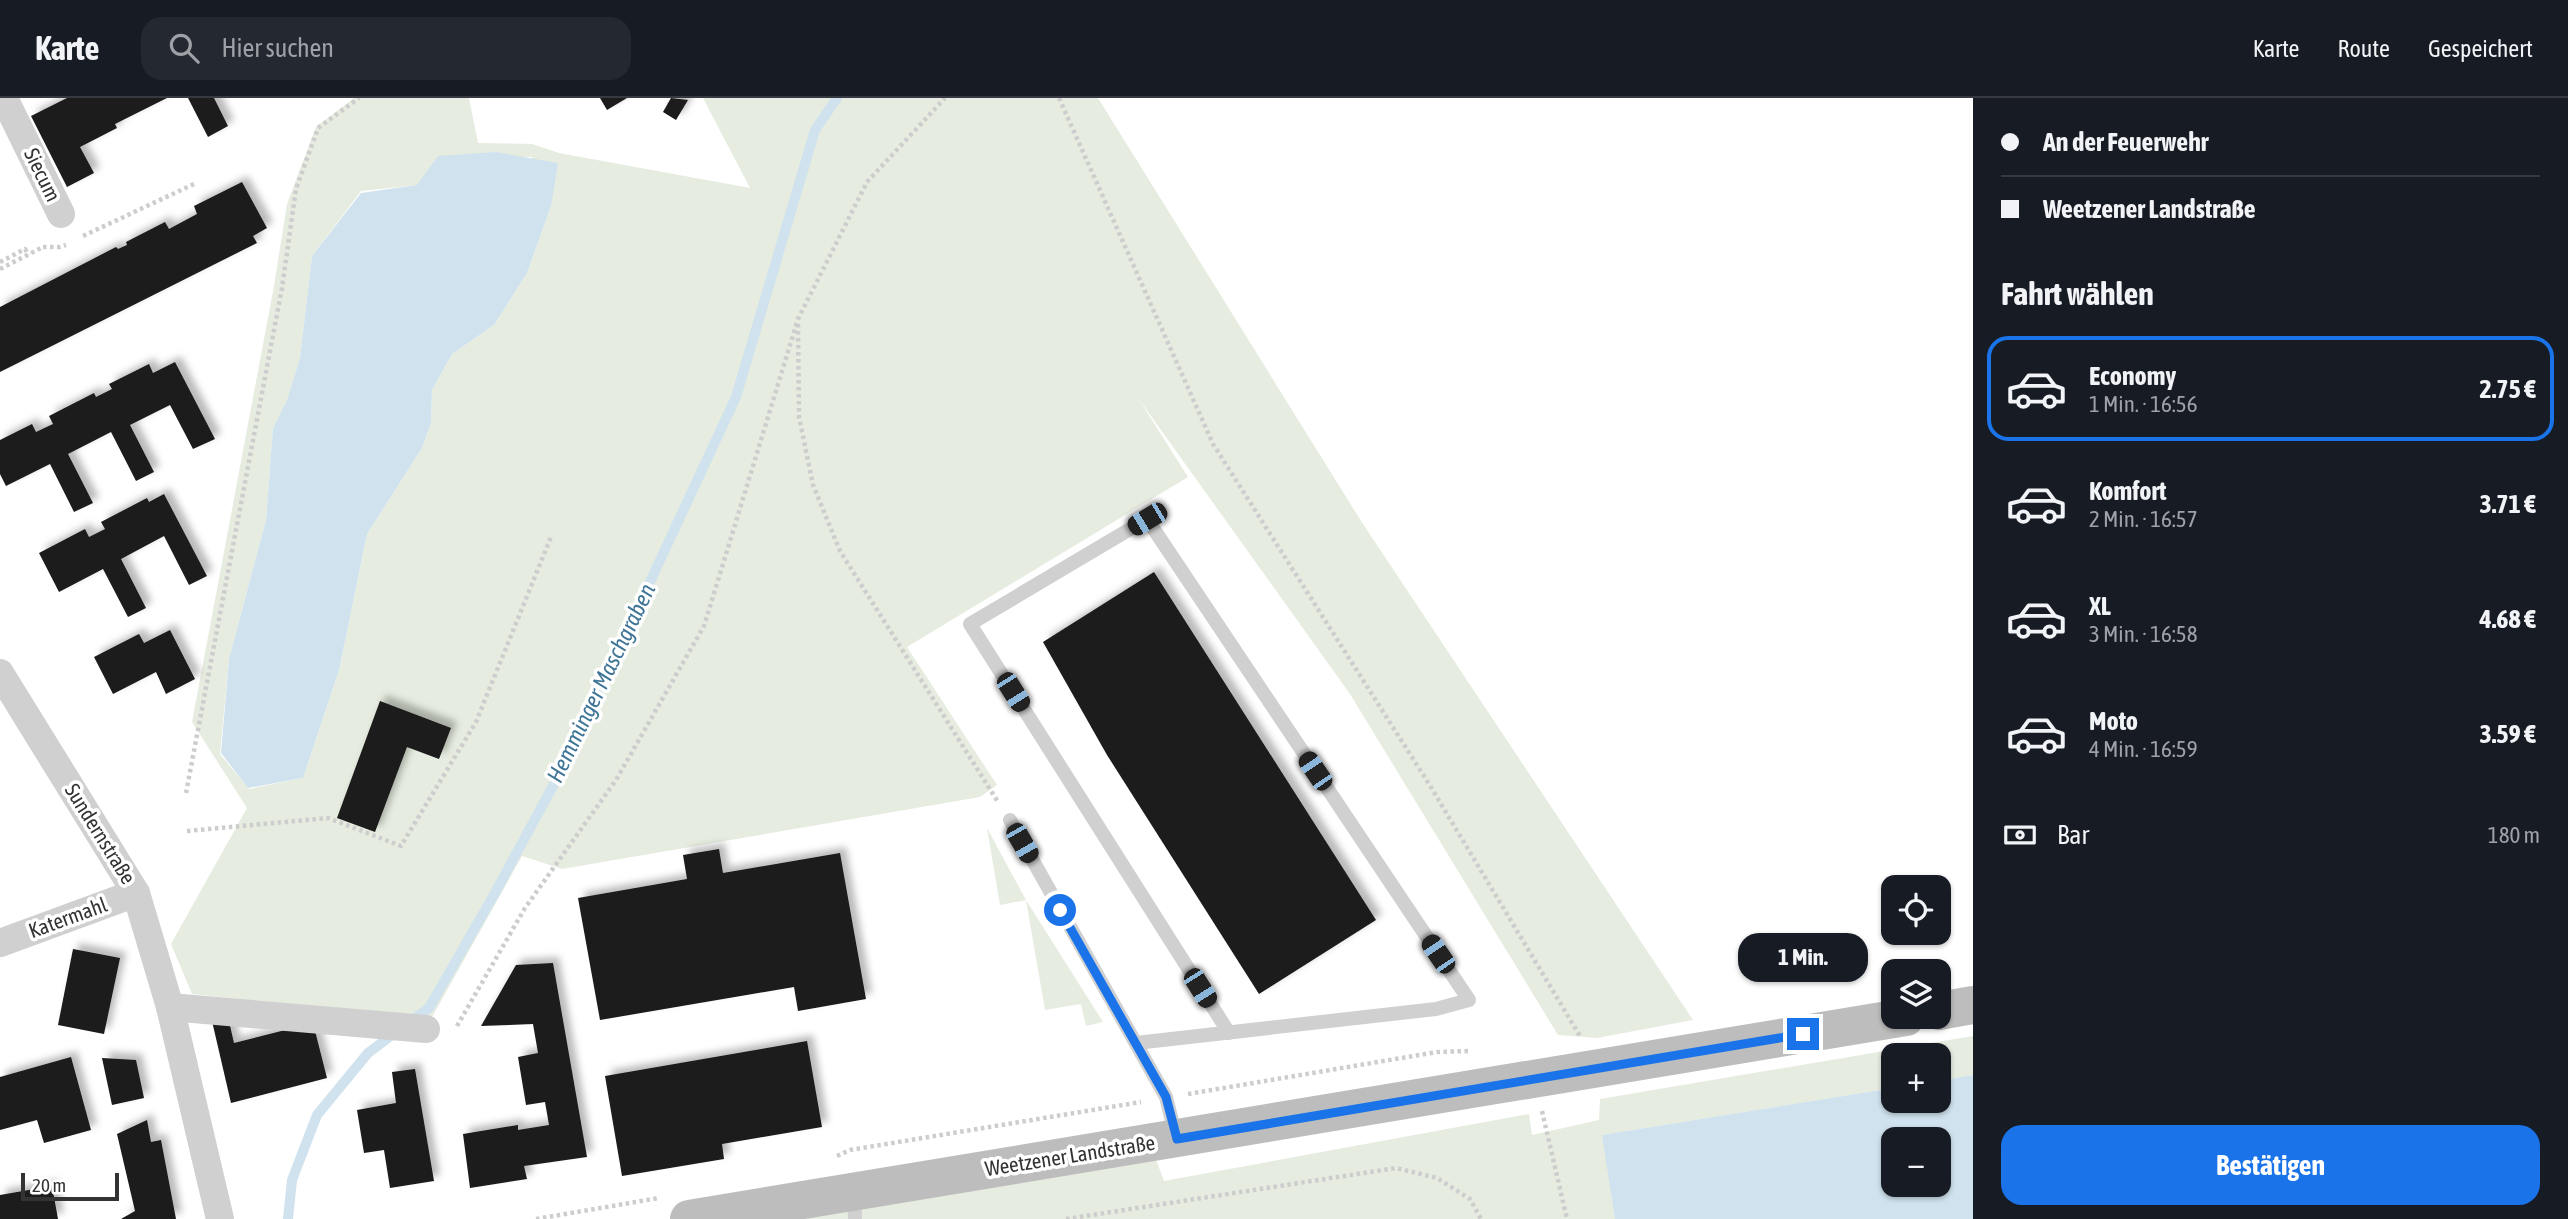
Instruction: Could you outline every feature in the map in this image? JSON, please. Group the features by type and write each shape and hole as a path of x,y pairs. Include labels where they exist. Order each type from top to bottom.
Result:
{"main road":[{"path":"1951,1009 1973,1005"},
{"name":"Weetzener Landstraße","path":"689,1219 855,1206 1177,1139 1881,1021"}],"street":[{"name":"Siecum","path":"4,98 61,214"},
{"name":"Sundernstraße","path":"0,673 136,892 170,1007 220,1219"},
{"name":"Katermahl","path":"0,943 136,892"},
{"path":"170,1007 426,1029"}],"lane":[{"path":"1136,1043 1228,1033 1436,1009 1469,1000 1147,519 970,624 1228,1033"},
{"path":"1010,820 1166,1097 1177,1139"}],"path":[{"path":"187,793 282,288 296,189 318,128 359,98"},
{"path":"426,1029 454,1031 525,908 616,780 704,626 798,319 867,182 945,98"},
{"path":"1059,98 1213,444 1429,784 1583,1040"},
{"path":"43,247 60,247 194,184"},
{"path":"0,269 29,255 51,240 44,226 61,214"},
{"path":"0,262 25,249 29,255"},
{"path":"798,319 799,417 813,485 840,551 1010,820"},
{"path":"187,831 328,818 401,846 476,722 551,537"},
{"path":"1535,1079 1567,1219"},
{"path":"1066,1219 1396,1168 1437,1178 1470,1199 1481,1219"}],"shaded area":[{"path":"354,98 469,98 478,143 532,144 559,153 750,188 703,98 1098,98 1361,521 1693,1020 1597,1038 1558,1035 1350,694 1138,398 1188,477 907,647 997,785 980,797 562,869 522,856 431,1019 192,994 171,944 247,808 192,722 287,204 316,127","holes":["496,152 513,157 532,157 551,206 527,273 494,325 452,354 432,390 431,423 422,448 367,534 339,670 303,778 249,789 220,754 229,659 266,520 273,428 287,400 300,358 312,256 361,191 418,185 480,154"]},
{"path":"987,828 1026,900 1000,905"},
{"path":"1026,900 1103,1022 1086,1026 1081,1004 1045,1010"},
{"path":"1973,1036 1973,1075 1951,1079 1951,1043 1932,1043"},
{"path":"1881,1052 1881,1090 1603,1135 1615,1219 803,1219 1155,1157 1164,1181 1529,1114 1532,1135 1599,1120 1600,1099"}],"water":[{"path":"496,152 558,163 551,206 527,273 494,325 452,354 432,390 431,423 422,448 367,534 339,670 303,778 248,788 221,753 229,659 266,520 273,428 287,400 300,358 312,256 361,193 417,185 438,156"},
{"path":"1973,1075 1973,1219 1615,1219 1602,1135 1881,1090 1881,1113 1951,1113 1951,1079"}],"building":[{"path":"67,98 167,98 115,124 117,128 80,147 94,173 67,187 31,116"},
{"path":"188,98 214,98 228,126 208,137"},
{"path":"600,98 627,98 607,110"},
{"path":"671,98 688,100 676,120 663,112"},
{"path":"242,182 267,228 253,236 257,243 0,372 0,307 116,247 118,249 127,245 126,242 165,222 169,229 197,214 194,206"},
{"path":"175,362 215,439 193,449 170,405 130,425 154,472 136,481 111,432 68,454 93,503 74,512 50,464 6,486 0,474 0,440 32,424 36,432 53,424 49,416 94,393 96,397 112,389 109,384 149,364 153,373"},
{"path":"164,494 207,576 189,585 164,536 121,559 146,608 128,617 103,569 59,592 39,553 85,529 89,537 105,529 101,522 147,498 149,502"},
{"path":"1154,572 1376,920 1259,994 1107,755 1043,642"},
{"path":"170,630 195,679 166,694 156,672 113,694 94,657 139,634 144,643"},
{"path":"380,701 451,728 439,759 407,747 375,832 337,818"},
{"path":"719,849 723,873 840,853 866,999 798,1011 794,987 600,1020 578,898 687,879 683,855"},
{"path":"73,949 120,958 104,1034 58,1025"},
{"path":"553,963 587,1157 524,1166 527,1179 470,1188 463,1134 518,1125 518,1130 549,1125 545,1102 526,1105 518,1057 538,1053 533,1024 481,1026 516,965"},
{"path":"228,1017 234,1043 313,1023 327,1078 231,1103 212,1021"},
{"path":"807,1041 822,1127 722,1144 724,1159 622,1176 605,1076"},
{"path":"71,1057 91,1130 44,1143 37,1120 0,1130 0,1077"},
{"path":"102,1058 136,1060 144,1098 112,1105"},
{"path":"415,1069 434,1181 390,1188 384,1150 364,1153 357,1110 396,1103 392,1072"},
{"path":"147,1120 151,1142 161,1140 176,1219 121,1219 135,1211 117,1134"},
{"path":"52,1186 58,1219 0,1219 0,1195"}],"waterway":[{"name":"Hemminger Maschgraben","path":"411,1021 429,1008 567,760 736,397 815,130 837,98"},
{"name":"Hemminger Maschgraben","path":"288,1219 292,1180 317,1115 368,1053 396,1032"}],"route":[{"path":"1060,910 1166,1097 1177,1139 1803,1034"}]}
